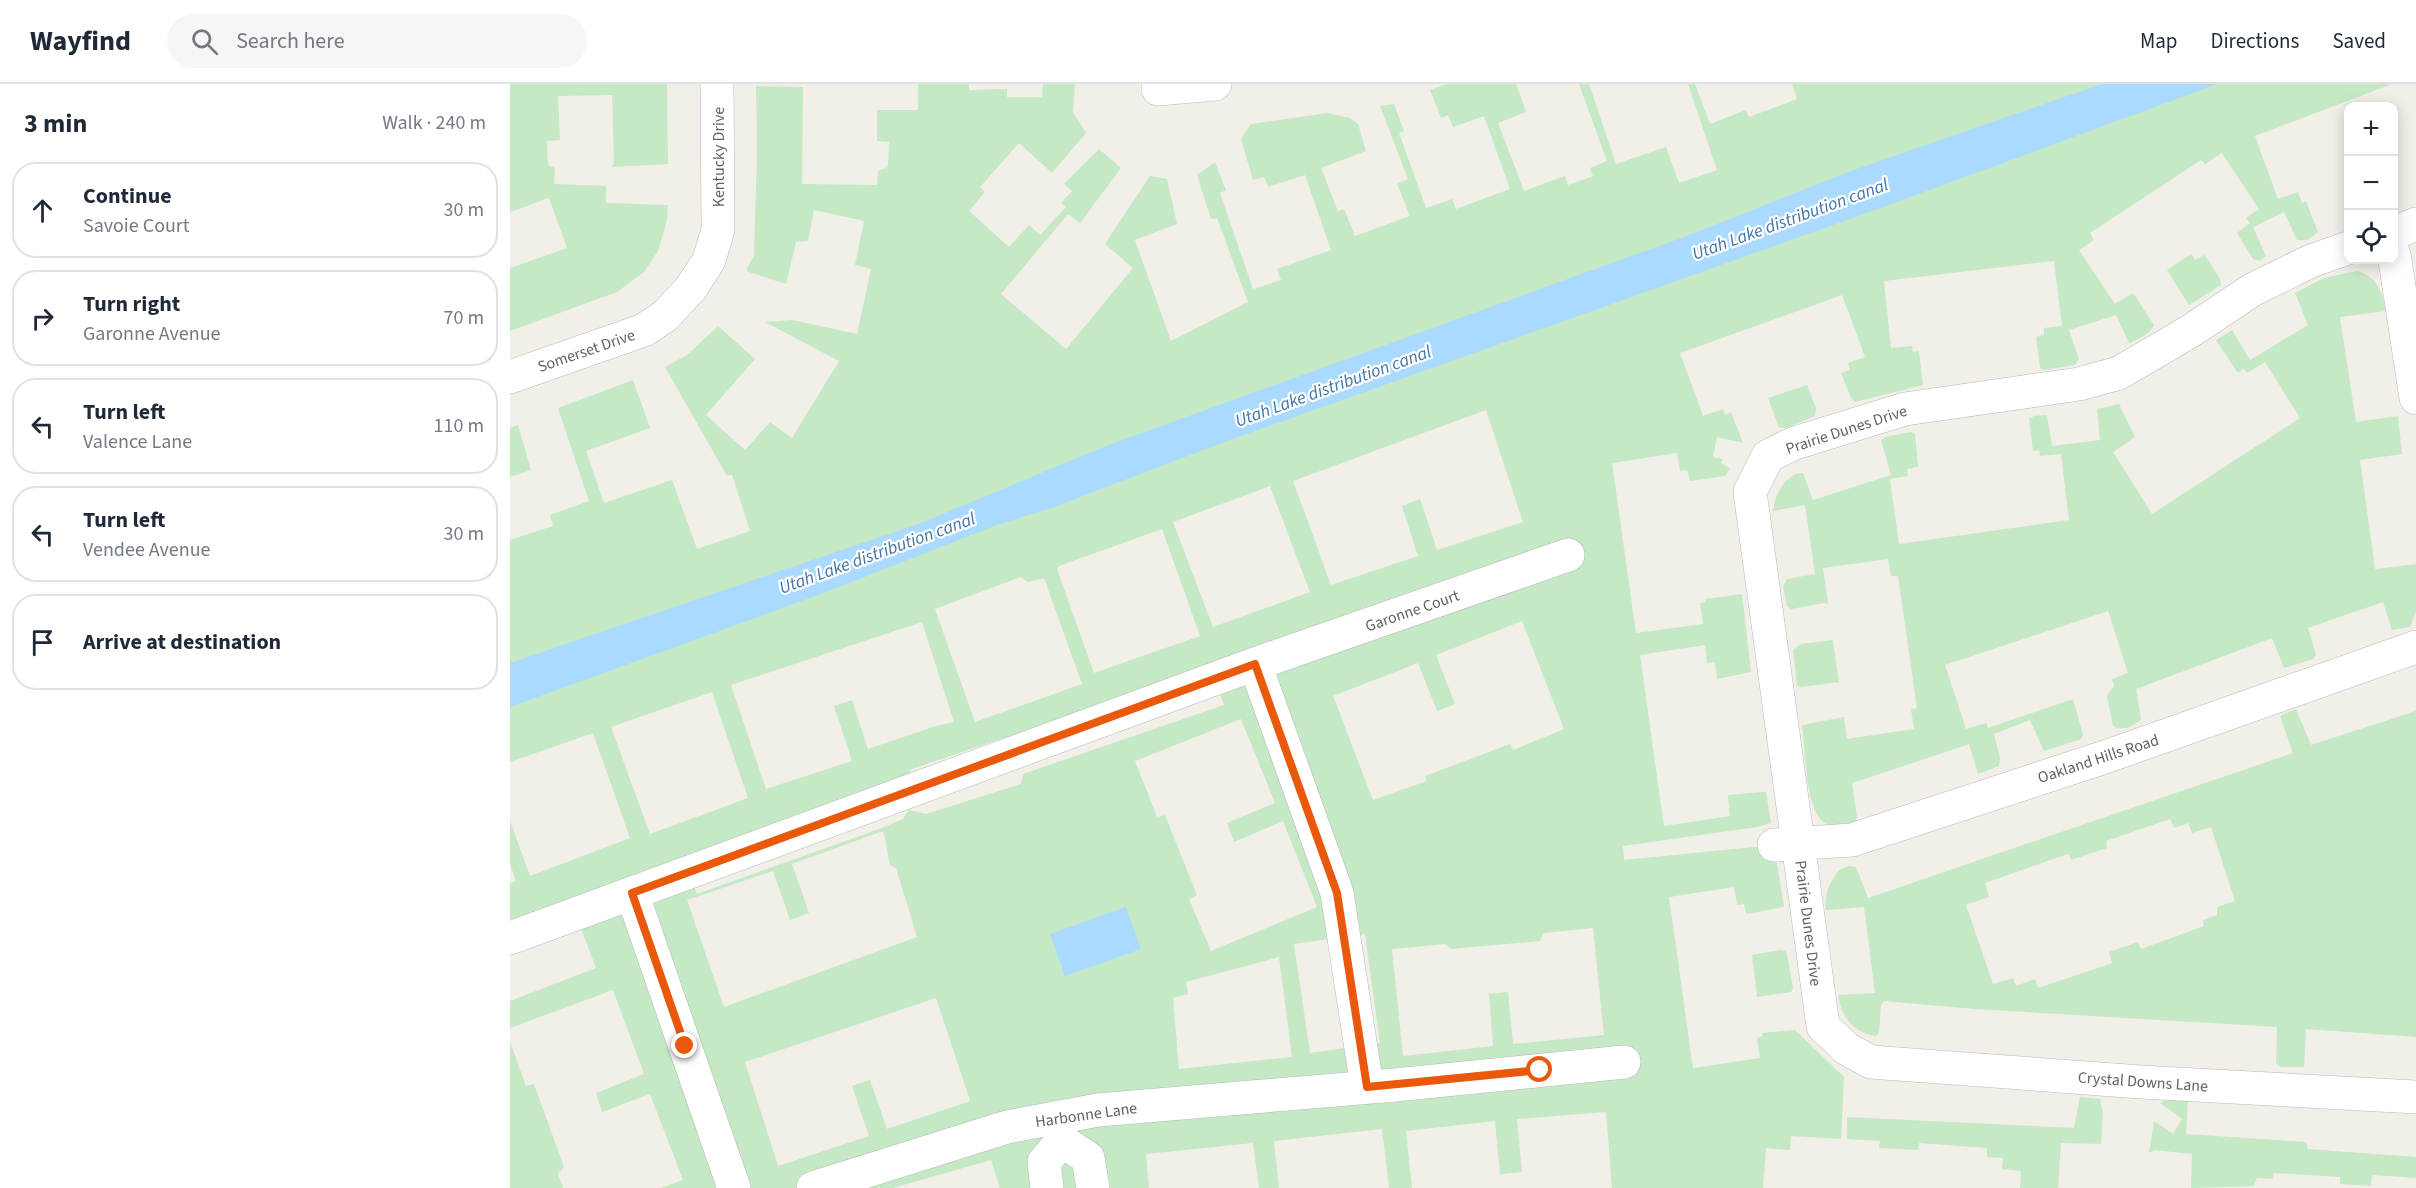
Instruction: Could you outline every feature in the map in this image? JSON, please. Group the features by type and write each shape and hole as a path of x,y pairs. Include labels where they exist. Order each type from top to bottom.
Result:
{"street":[{"name":"Kentucky Drive","path":"717,84 718,230"},
{"path":"1158,87 1215,84"},
{"path":"2398,231 2416,224"},
{"name":"Somerset Drive","path":"510,376 644,330 658,321 692,286 709,260 718,230"},
{"name":"Prairie Dunes Drive","path":"1871,1062 1847,1049 1823,1026 1786,844 1750,492 1768,456 1796,443 1905,409 2079,384 2119,373 2189,332 2252,290 2311,261 2344,250"},
{"path":"2396,264 2416,398"},
{"name":"Garonne Court","path":"510,938 1255,664 1568,555"},
{"name":"Oakland Hills Road","path":"1786,844 1852,840 2105,757 2416,647"},
{"path":"1255,664 1337,893 1367,1087"},
{"path":"632,893 734,1188"},
{"name":"Harbonne Lane","path":"813,1188 1007,1127 1060,1129 1139,1106 1624,1062"},
{"name":"Crystal Downs Lane","path":"1871,1062 2140,1082 2416,1097"},
{"path":"1047,1188 1044,1162 1060,1129 1088,1158 1093,1188"}],"green space":[{"path":"510,84 667,84 668,164 612,167 614,163 612,95 558,96 560,140 547,141 548,165 555,168 554,184 606,186 606,203 668,205 667,220 658,251 644,272 617,292 510,331 510,268 567,248 549,198 510,212"},
{"path":"918,84 969,84 969,90 1007,89 1007,97 1042,97 1043,84 1075,84 1073,112 1086,133 1052,173 1019,143 980,187 985,192 969,211 1009,247 1029,225 1040,235 1066,207 1061,203 1072,191 1064,184 1099,149 1121,168 1080,223 1068,214 1001,294 1066,349 1133,268 1105,244 1150,176 1167,179 1177,224 1135,240 1171,341 1248,302 1217,218 1211,219 1197,175 1215,162 1226,190 1220,193 1253,289 1281,280 1277,269 1331,250 1305,175 1268,187 1264,177 1253,180 1241,139 1251,124 1328,113 1350,118 1358,124 1366,151 1321,168 1338,211 1344,209 1355,236 1410,216 1397,184 1408,179 1380,106 1394,104 1404,131 1399,133 1426,208 1452,199 1456,209 1510,189 1484,116 1453,127 1448,115 1441,118 1430,90 1447,84 1516,84 1526,112 1498,123 1524,191 1565,176 1568,185 1593,176 1590,168 1607,161 1579,84 1589,84 1616,164 1666,147 1679,183 1717,170 1688,84 1695,84 1710,124 1746,110 1749,117 1797,99 1792,84 2392,84 2255,136 2278,199 2298,192 2302,203 2306,201 2318,232 2308,240 2297,240 2284,212 2253,227 2266,256 2260,261 2253,259 2237,233 2250,223 2246,218 2259,209 2222,153 2205,164 2201,160 2090,233 2094,240 2079,250 2115,304 2133,293 2154,325 2147,334 2136,340 2129,343 2116,315 2069,330 2079,359 2075,365 2043,370 2040,368 2036,337 2044,335 2044,328 2062,326 2054,261 1884,281 1891,348 1912,346 1913,352 1919,351 1923,385 1855,402 1851,398 1841,373 1850,370 1848,363 1865,357 1842,295 1680,353 1703,416 1723,409 1725,415 1731,412 1743,443 1717,437 1713,457 1723,459 1721,463 1730,468 1725,476 1690,481 1687,470 1680,471 1677,453 1612,463 1636,633 1703,624 1700,603 1705,602 1705,599 1742,594 1751,672 1717,679 1715,662 1707,663 1705,645 1640,655 1664,826 1730,816 1728,795 1763,792 1766,792 1771,823 1757,827 1623,846 1624,860 1774,845 1784,907 1746,914 1744,904 1737,905 1734,887 1669,897 1693,1068 1760,1058 1757,1038 1763,1036 1762,1033 1795,1030 1844,1077 1841,1139 1791,1136 1790,1150 1766,1148 1763,1188 1612,1188 1606,1112 1517,1119 1522,1172 1500,1174 1495,1121 1406,1131 1412,1188 1389,1188 1382,1129 1274,1141 1279,1188 1259,1188 1253,1143 1146,1154 1149,1188 1000,1188 991,1160 893,1188 661,1188 683,1180 650,1094 602,1112 596,1093 644,1074 613,990 510,1028 510,1001 596,968 570,899 510,921 510,883 516,881 510,864 510,821 530,876 630,838 593,733 510,762 510,540 553,526 550,515 589,501 558,408 633,380 650,428 586,451 604,503 672,480 697,549 750,531 732,475 727,476 665,367 687,355 718,326 755,359 706,415 745,450 770,422 792,438 839,361 765,322 792,320 857,334 871,269 855,265 864,221 814,210 808,241 796,242 786,284 746,271 754,255 756,86 803,87 802,184 877,185 878,171 888,167 889,142 877,141 877,110 918,110","holes":["1486,410 1523,522 1437,550 1420,499 1402,506 1418,556 1331,585 1293,481","1270,486 1310,592 1213,627 1173,522","1162,529 1200,636 1094,673 1057,569 1059,566","1021,577 1028,582 1044,578 1082,684 975,722 935,609","1522,621 1564,729 1513,750 1510,744 1425,776 1427,781 1373,800 1333,696 1418,663 1437,711 1455,704 1436,655","922,622 954,722 868,749 852,700 834,706 852,761 766,789 731,685","1215,680 1224,705 1023,774 1021,784 926,814 909,810 903,819 882,828 697,894 689,873 916,789 910,770 1003,738 1009,755","712,692 748,798 650,834 611,727","1241,719 1275,803 1227,823 1234,842 1283,821 1317,907 1211,951 1189,899 1197,895 1165,815 1157,817 1135,761","883,831 890,865 896,868 917,937 724,1007 687,900 773,871 790,920 809,913 792,864","1593,928 1604,1035 1513,1044 1508,992 1489,994 1493,1046 1403,1056 1392,949 1446,944 1451,949 1540,941 1543,933","1365,934 1380,1043 1310,1053 1294,944","1279,957 1292,1057 1179,1069 1173,998 1188,994 1186,982","936,998 970,1101 887,1129 870,1080 852,1086 869,1136 778,1166 745,1062"]},
{"path":"2191,254 2195,260 2205,255 2220,279 2221,285 2189,305 2167,270"},
{"path":"2357,271 2364,273 2374,281 2383,297 2386,311 2340,317 2356,422 2398,416 2402,454 2360,460 2375,569 2416,564 2416,611 2410,627 2392,630 2383,602 2308,628 2316,655 2313,659 2284,668 2272,638 2136,689 2141,720 2131,726 2116,728 2113,726 2107,696 2114,686 2112,679 2128,673 2108,611 1945,665 1966,729 1986,723 1988,728 2073,699 2083,735 2081,739 2044,751 2030,720 1994,734 2000,758 1999,766 1978,774 1969,744 1852,783 1857,817 1855,823 1834,826 1819,818 1814,808 1807,779 1802,725 1844,717 1847,739 1914,729 1911,709 1917,708 1898,576 1891,576 1888,559 1823,568 1828,604 1791,609 1787,606 1783,586 1787,579 1815,574 1805,505 1773,511 1778,492 1786,481 1803,473 1813,500 1891,475 1881,440 1885,437 1911,432 1915,434 1918,467 1907,469 1908,476 1890,479 1899,544 2069,520 2061,454 2040,456 2039,450 2033,451 2029,419 2034,416 2047,415 2052,446 2100,440 2097,409 2119,404 2135,437 2113,452 2152,514 2300,418 2265,362 2247,373 2244,368 2238,373 2216,340 2232,330 2250,360 2308,325 2295,293 2324,278"},
{"path":"1807,385 1816,408 1815,416 1786,428 1779,427 1768,398"},
{"path":"518,425 531,470 510,477 510,428"},
{"path":"1833,640 1839,682 1801,687 1797,685 1793,650 1801,644"},
{"path":"2296,709 2311,745 2416,711 2416,1037 2306,1029 2304,1067 2280,1067 2276,1063 2277,1027 1975,1009 1884,1001 1881,1005 1879,1033 1876,1036 1855,1028 1850,1023 1842,1010 1838,995 1875,993 1864,907 1826,910 1828,889 1839,870 1849,866 1856,867 1868,898 2293,753 2280,716","holes":["2170,819 2174,828 2188,823 2192,833 2211,827 2235,901 2217,907 2217,915 2203,920 2204,926 2141,949 2138,942 2109,952 2112,963 2038,988 2035,979 2016,986 2013,978 1993,984 1966,905 1989,897 1985,883 2065,855 2069,854 2071,860 2107,848 2106,841"]},
{"path":"1780,950 1787,954 1793,988 1791,992 1757,997 1752,955"},
{"path":"510,1042 526,1086 534,1084 564,1167 558,1174 563,1188 510,1188"},
{"path":"2080,1097 2100,1099 2103,1114 2101,1144 2061,1143 2058,1188 2020,1188 2021,1171 2002,1169 2003,1158 1987,1157 1987,1148 1919,1143 1918,1150 1879,1148 1880,1141 1847,1139 1847,1117 2074,1128"},
{"path":"2173,1098 2188,1098 2186,1134 2306,1142 2308,1149 2416,1157 2416,1178 2372,1175 2371,1186 2340,1184 2340,1177 2274,1173 2272,1179 2257,1178 2254,1186 2191,1188 2192,1154 2154,1150 2149,1153 2154,1121 2173,1134 2182,1119 2160,1103"}],"water":[{"name":"Utah Lake distribution canal","path":"2102,84 2217,84 1875,210 1216,445 1054,507 994,526 829,591 510,707 510,663 921,523 1106,446 1684,237 1851,171"},
{"path":"1126,907 1141,949 1065,976 1050,934"}],"route":[{"path":"685,1046 632,893 1255,664 1326,859 1340,904 1367,1087 1540,1070"}]}
